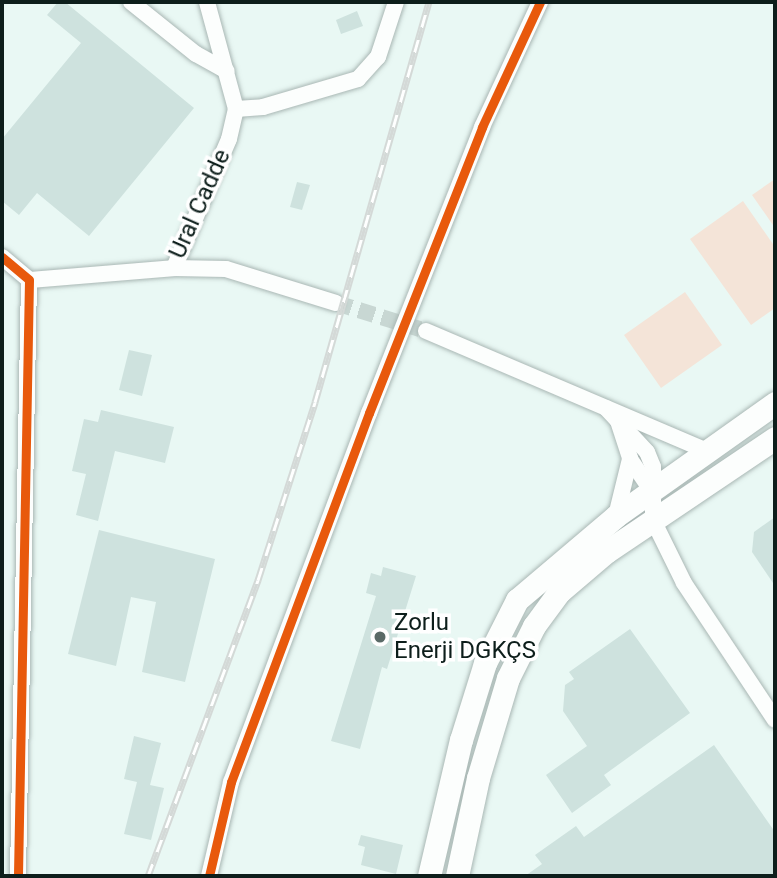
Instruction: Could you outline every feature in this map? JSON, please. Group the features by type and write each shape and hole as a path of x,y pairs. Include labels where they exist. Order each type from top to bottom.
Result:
{"street":[{"path":"131,2 196,54 228,71"},
{"name":"Ural Cadde","path":"29,280 174,268 229,139 236,109 228,71 207,2"},
{"path":"236,109 263,107 358,79 379,57 396,2"},
{"path":"209,876 231,782 369,413 482,127 540,2"},
{"path":"2,257 29,280 18,876"},
{"path":"174,268 226,269 336,303"},
{"path":"426,331 708,451"},
{"path":"429,876 461,740 485,663 517,600 616,516 775,403"},
{"path":"606,408 647,452 653,467 650,491 653,520 684,583 775,720"},
{"path":"618,421 630,459 650,491"},
{"path":"457,876 478,778 508,678 534,626 559,592 653,520 775,438"},
{"path":"616,516 630,459"}],"shaded area":[{"path":"775,179 775,228 752,195"},
{"path":"743,201 775,247 775,308 751,325 690,239"},
{"path":"685,292 722,345 661,388 624,335"}],"building":[{"path":"58,2 65,2 194,108 89,236 37,193 19,215 2,201 2,139 81,43 47,15"},
{"path":"357,11 363,26 341,34 336,20"},
{"path":"297,182 310,185 302,210 290,207"},
{"path":"129,350 152,355 142,396 119,390"},
{"path":"101,410 174,427 165,463 115,451 98,521 76,515 86,474 72,471 84,419 98,422"},
{"path":"775,517 775,586 752,552 754,532"},
{"path":"99,530 215,559 185,682 142,672 156,602 131,597 116,666 68,654"},
{"path":"383,567 416,576 387,669 382,667 360,749 331,741 376,596 366,593 371,573 381,576"},
{"path":"630,629 690,713 604,775 611,785 572,813 546,775 587,746 563,711 565,685 574,679 569,672"},
{"path":"134,736 161,743 150,785 164,788 151,840 124,834 137,782 124,779"},
{"path":"714,745 775,832 775,876 525,876 542,864 535,855 576,826 584,837"},
{"path":"361,835 403,845 396,874 361,865 365,847 358,845"}],"tunnel":[{"path":"336,303 426,331"}],"railway":[{"path":"148,876 258,580 315,402 429,2"}],"cycle path":[{"path":"209,876 231,782 369,413 482,127 540,2"},
{"path":"2,257 29,280 18,876"}],"place":[{"name":"Zorlu Enerji DGKÇS","path":"380,637"}]}
